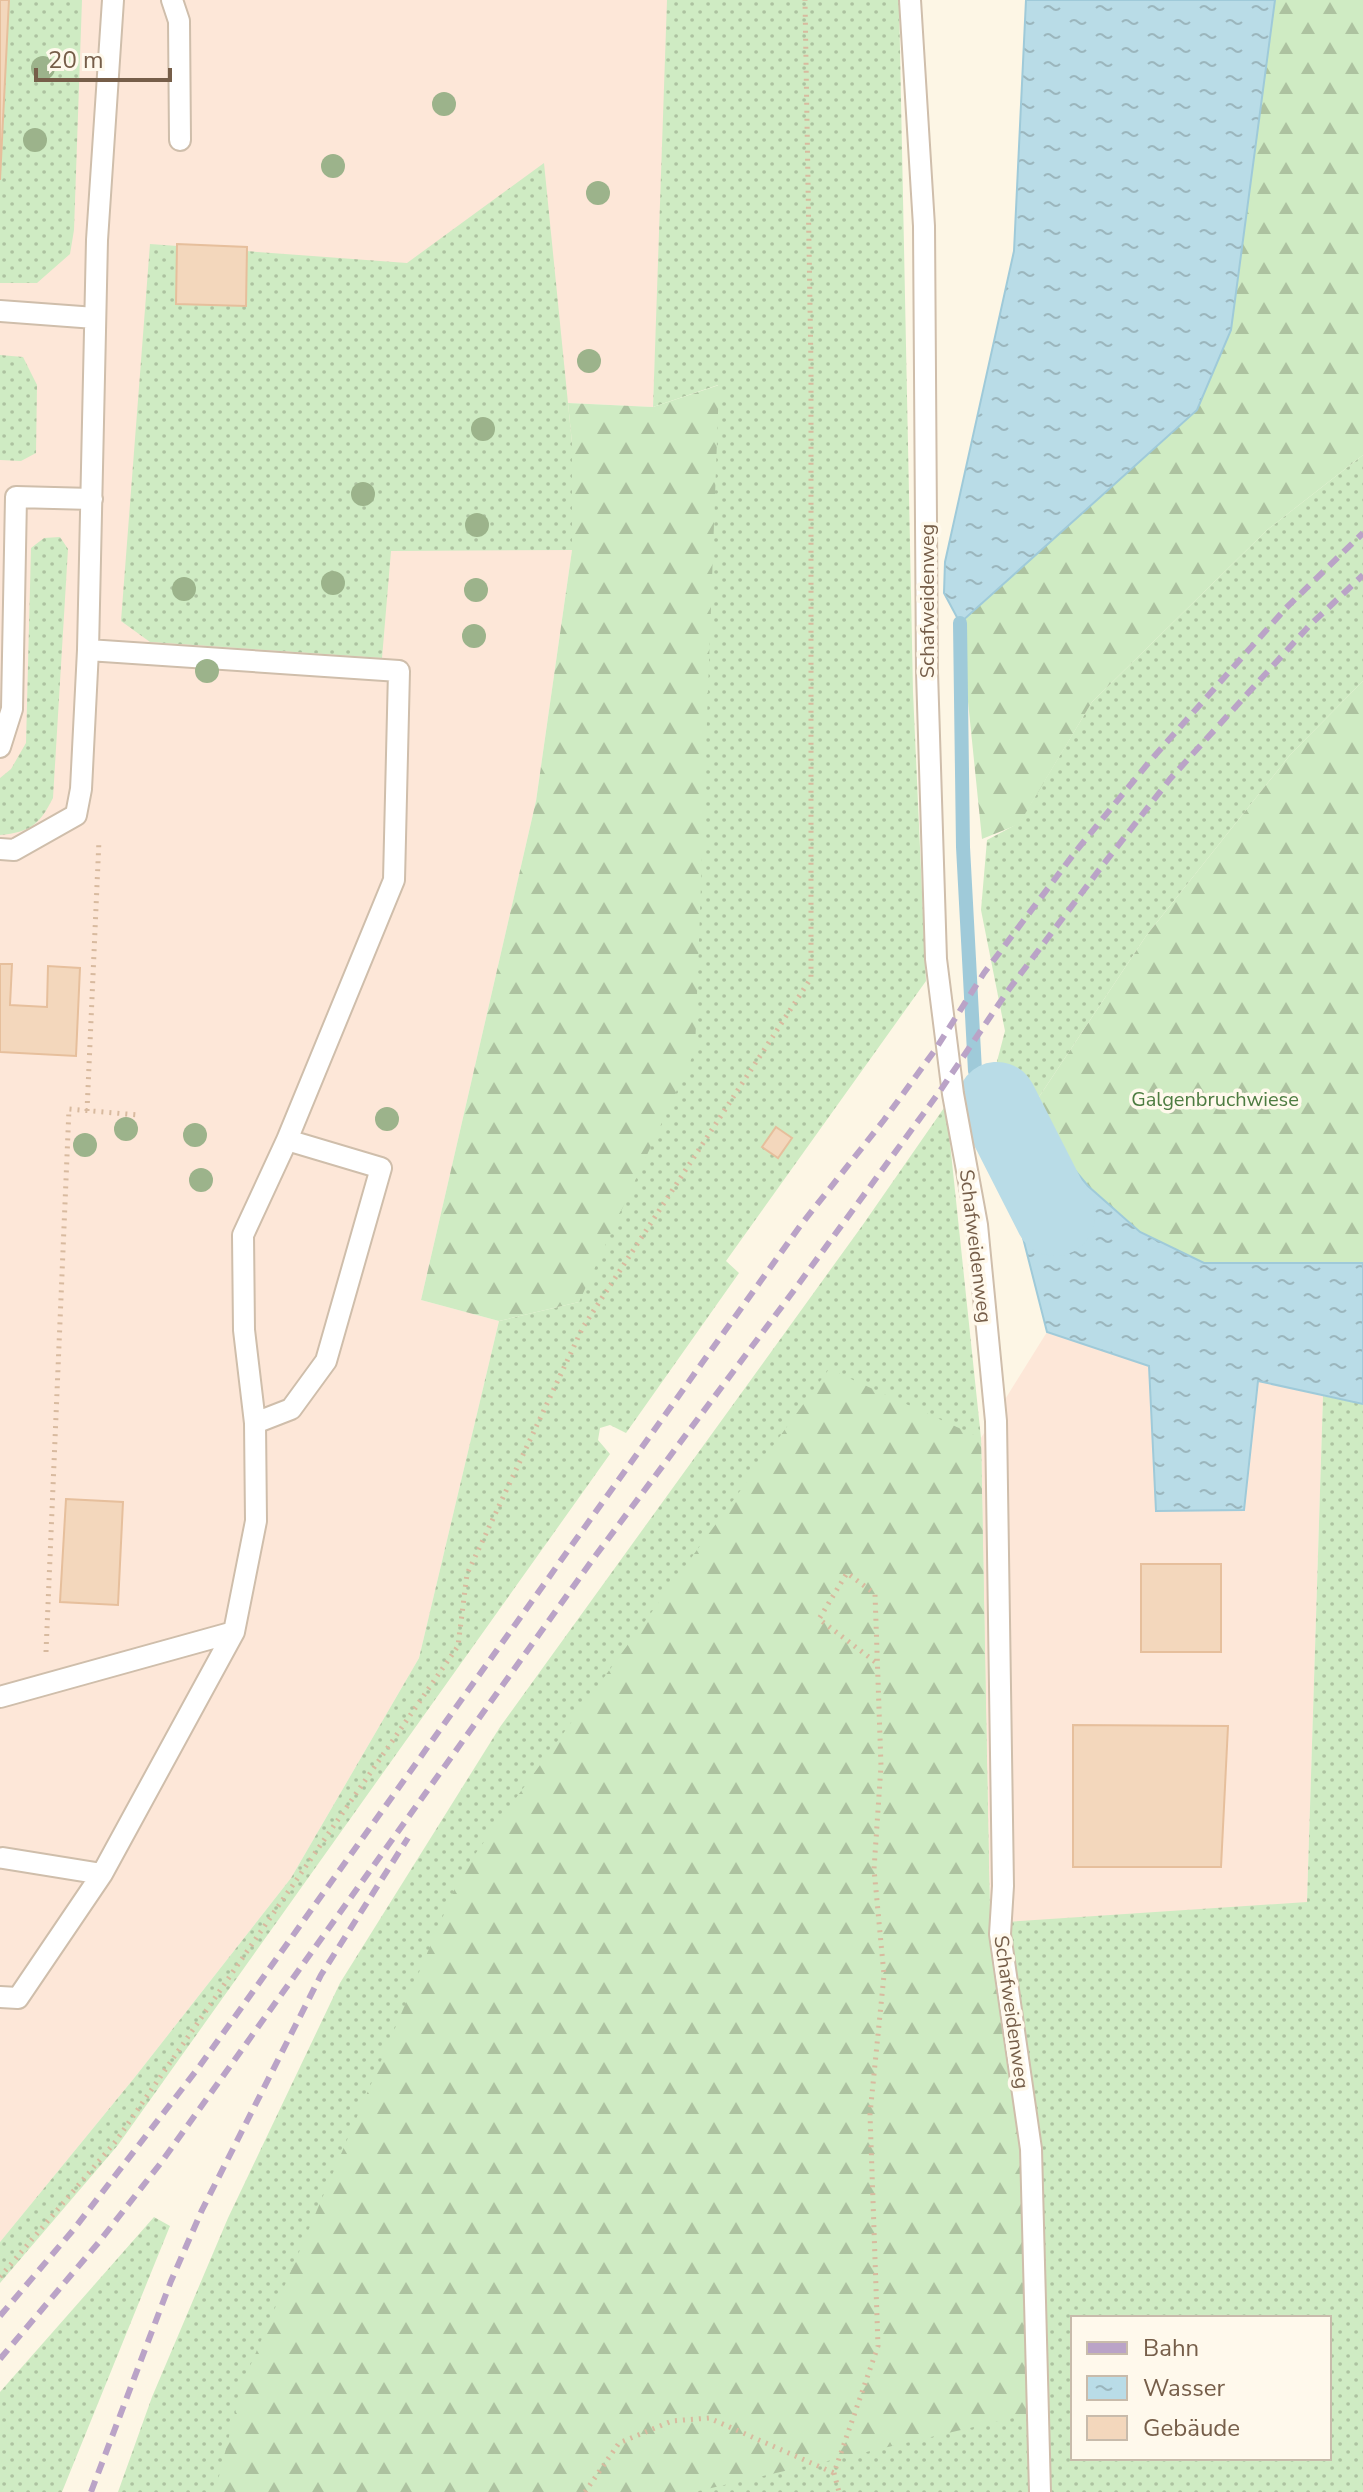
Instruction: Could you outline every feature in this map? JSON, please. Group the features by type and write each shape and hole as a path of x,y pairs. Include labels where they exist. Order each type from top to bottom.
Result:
{"lane":[{"path":"0,849 14,850 76,815 81,789 88,650 95,318 113,0"},
{"path":"172,0 179,21 180,140"},
{"name":"Schafweidenweg","path":"910,0 924,226 927,672 936,959 953,1094 977,1225 996,1421 1003,1886 1000,1934 1031,2149 1040,2492"},
{"path":"0,311 95,318"},
{"path":"0,747 12,709 16,497 92,499"},
{"path":"0,1997 18,1998 102,1874 234,1632 256,1521 255,1423 244,1330 243,1235 287,1140 394,880 399,671 88,650"},
{"path":"255,1423 291,1409 326,1361 381,1168 287,1140"},
{"path":"0,1697 234,1632"},
{"path":"3,1858 102,1874"}],"path":[{"path":"0,2277 116,2141 458,1646 467,1574 583,1327 811,978 811,367 805,0"},
{"path":"87,1111 99,836"},
{"path":"44,1685 69,1109 138,1115"},
{"path":"839,2492 834,2473 878,2346 870,2114 884,1975 874,1869 881,1766 878,1664 875,1594 847,1573 819,1619 878,1664"},
{"path":"585,2492 619,2443 672,2421 709,2418 834,2473"}],"shaded area":[{"path":"0,0 667,0 669,8 653,407 568,403 572,443 572,550 536,801 421,1300 499,1321 419,1658 291,1878 135,2077 0,2242"},
{"path":"1047,1332 1150,1366 1156,1511 1244,1509 1258,1381 1323,1396 1307,1903 990,1924 981,1438"}],"green space":[{"path":"9,0 82,0 74,230 70,254 37,283 0,283 0,180"},
{"path":"667,0 899,0 913,692 926,981 726,1261 739,1273 626,1433 610,1425 600,1428 598,1440 610,1454 118,2145 0,2283 0,2242 135,2077 291,1878 419,1658 499,1321 579,1302 718,385 653,407"},
{"path":"1275,0 1363,0 1363,455 1267,530 1092,702 1019,824 982,839 960,623 1197,410 1231,330"},
{"path":"544,163 572,443 572,550 391,551 382,658 150,642 121,621 150,244 407,263"},
{"path":"0,355 23,357 37,385 36,453 21,461 0,460"},
{"path":"719,385 695,1051 579,1302 499,1321 421,1300 536,801 572,550 572,443 568,403 653,407"},
{"path":"1363,455 1363,681 1290,755 1146,936 1031,1109 995,1069 1005,1031 981,910 987,840 1019,823 1092,702 1267,530"},
{"path":"60,537 68,549 53,798 33,826 0,835 0,778 11,769 26,743 31,548 44,538"},
{"name":"Galgenbruchwiese","path":"1363,681 1363,1263 1204,1263 1140,1232 1088,1186 1043,1132 1031,1109 1146,936 1290,755"},
{"path":"946,1105 981,1438 990,1923 1307,1902 1323,1396 1363,1404 1363,2492 118,2492 152,2397 228,2218 340,1983 500,1727"},
{"path":"829,1369 981,1438 990,1924 1031,2149 1038,2412 694,2492 215,2492 242,2385 462,1872"},
{"path":"154,2217 170,2226 62,2492 0,2492 0,2392"}],"water":[{"path":"1026,0 1275,0 1231,330 1197,410 960,623 944,593 945,562 1014,251"},
{"path":"1031,1109 1043,1132 1088,1186 1140,1232 1204,1263 1363,1263 1363,1404 1258,1381 1244,1510 1156,1511 1149,1366 1047,1332 994,1124"}],"building":[{"path":"0,0 9,0 0,180"},
{"path":"177,244 247,247 246,306 176,304"},
{"path":"0,964 12,964 10,1005 47,1007 48,966 80,968 76,1056 0,1052"},
{"path":"776,1127 792,1138 778,1158 762,1147"},
{"path":"66,1499 123,1502 118,1605 60,1602"},
{"path":"1141,1564 1221,1564 1221,1652 1141,1652"},
{"path":"1073,1725 1228,1726 1221,1867 1073,1867"}],"waterway":[{"path":"960,623 963,847 975,1071 997,1102"},
{"path":"997,1102 1055,1216"}],"railway":[{"path":"0,2316 74,2229 199,2067 800,1226 884,1120 935,1050 984,973 1076,851 1150,761 1286,608 1363,533"},
{"path":"0,2359 160,2164 593,1559 792,1293 940,1091 1007,992 1099,870 1170,779 1309,626 1363,575"},
{"path":"91,2492 171,2281 202,2210 321,1975 408,1838"}]}
